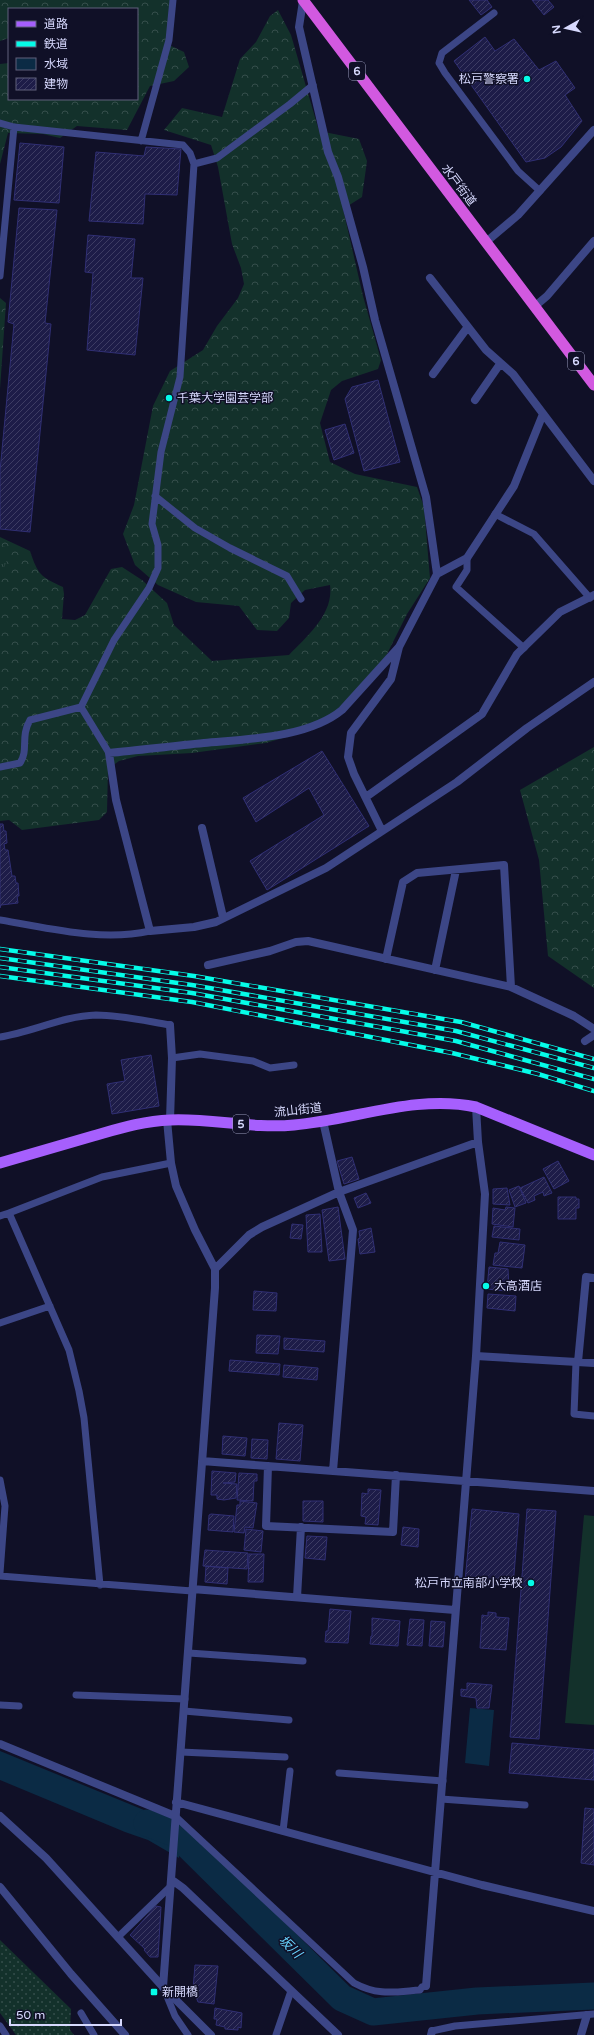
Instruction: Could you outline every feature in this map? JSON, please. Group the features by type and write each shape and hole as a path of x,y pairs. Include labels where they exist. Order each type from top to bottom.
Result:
{"highway":[{"name":"水戸街道","path":"303,0 594,385"}],"main road":[{"name":"流山街道","path":"0,1163 136,1124 169,1120 278,1126 323,1121 421,1105 462,1104 476,1107 594,1155"}],"street":[{"path":"303,0 299,27 328,152 338,177 363,267 375,320 426,497 437,574"},
{"path":"486,242 518,215 594,130"},
{"path":"534,307 547,296 594,242"},
{"path":"430,278 467,328 500,364 513,374 594,481"},
{"path":"433,374 467,328"},
{"path":"475,400 500,364"},
{"path":"382,831 354,774 348,757 351,733 391,679 399,647 437,574 466,558 514,486 543,414"},
{"path":"366,797 482,714 517,654 560,612 593,596"},
{"path":"399,647 342,710 331,719 314,726 277,735 109,753 116,800 150,931 194,927 216,922 223,917 326,868 457,782 527,728 594,682"},
{"path":"202,828 223,917"},
{"path":"386,959 403,882 417,873 504,866 511,987"},
{"path":"435,970 456,870"},
{"path":"208,965 261,957 296,942 308,941 511,987 574,1016 594,1029"},
{"path":"163,1987 176,1802 186,1699 192,1590 215,1288 215,1269 185,1209 176,1186 171,1164 169,1120 172,1058 170,1025"},
{"path":"585,1040 594,1035"},
{"path":"426,1986 476,1356 486,1194 478,1142 476,1107"},
{"path":"323,1121 339,1192 353,1230 333,1470"},
{"path":"215,1269 249,1235 262,1227 339,1192 478,1142"},
{"path":"577,1362 586,1277 594,1278"},
{"path":"476,1356 594,1363"},
{"path":"202,1461 594,1491"},
{"path":"268,1466 266,1526 393,1532 396,1475"},
{"path":"296,1597 301,1527"},
{"path":"192,1590 455,1610"},
{"path":"0,1744 175,1816"},
{"path":"176,1802 436,1872 594,1911"},
{"path":"0,1816 46,1858 163,1987 210,2035"},
{"path":"171,1883 183,1888 338,2035"},
{"path":"0,1887 71,1974 125,2035"},
{"path":"581,2035 591,2014"}],"lane":[{"path":"141,141 168,40 173,0"},
{"path":"494,13 442,53 439,63 518,171 540,191"},
{"path":"194,164 217,158 290,104 313,85"},
{"path":"0,123 14,127 183,145 190,153 194,164 180,377 161,452 152,524 158,545 158,568 148,588 114,640 81,707 30,720 24,730 24,757 20,763 0,767"},
{"path":"0,276 14,127"},
{"path":"156,496 195,528 230,548 287,576 301,599"},
{"path":"495,514 534,534 593,596"},
{"path":"466,558 466,570 456,588 524,648"},
{"path":"81,707 109,753"},
{"path":"0,920 88,934 126,935 150,931"},
{"path":"0,1037 19,1034 62,1020 96,1015 170,1025"},
{"path":"172,1058 200,1054 253,1061 270,1068 294,1064"},
{"path":"0,1216 95,1179 171,1164"},
{"path":"9,1213 69,1350 84,1418 100,1585"},
{"path":"0,1322 50,1306"},
{"path":"577,1362 574,1414 594,1416"},
{"path":"0,1480 5,1506 0,1575 100,1585 192,1590"},
{"path":"188,1653 303,1661"},
{"path":"76,1694 186,1699"},
{"path":"0,1705 20,1706"},
{"path":"184,1711 289,1720"},
{"path":"181,1752 285,1757"},
{"path":"283,1831 290,1771"},
{"path":"339,1773 443,1781"},
{"path":"441,1799 526,1805"},
{"path":"175,1816 354,1983 365,1989 380,1993 420,1990 426,1986"},
{"path":"118,1937 171,1883"},
{"path":"163,1987 175,2016 188,2035"},
{"path":"276,2035 291,1991"},
{"path":"81,2013 94,2035"},
{"path":"431,2033 454,2026 591,2014"},
{"path":"0,2026 6,2035"}],"green space":[{"path":"0,0 172,0 167,44 184,52 189,67 174,81 150,86 127,130 77,126 60,138 43,134 8,133 0,164 0,64 8,63 8,100 138,100 138,8 8,8 8,38 0,41"},
{"path":"278,10 291,35 319,131 359,139 367,161 362,197 343,209 363,296 381,360 378,369 342,381 331,390 320,423 330,462 355,474 417,487 424,507 430,578 407,614 382,664 320,727 266,743 192,753 138,756 119,761 108,769 107,812 99,820 22,830 9,820 0,821 0,537 30,551 35,565 41,574 50,581 63,587 64,594 62,619 75,620 85,615 111,569 122,567 142,580 167,603 174,625 212,661 289,655 318,624 328,606 330,585 305,590 291,603 289,618 277,631 257,630 239,606 196,602 158,585 135,565 123,534 134,505 153,406 170,371 203,350 217,326 238,298 244,284 241,268 232,244 218,167 211,145 164,130 182,108 222,117 240,59 256,42 270,16"},
{"path":"0,298 6,303 0,389"},
{"path":"0,545 11,549 0,579"},
{"path":"594,747 594,988 548,956 539,860 520,790"},
{"path":"584,1515 594,1516 594,1725 565,1723"},
{"path":"0,1940 71,2009 70,2030 74,2035 16,2035 0,2013"}],"water":[{"path":"470,1708 494,1710 489,1766 465,1763"},
{"path":"0,1751 180,1826 179,1858 148,1840 125,1832 0,1780"}],"building":[{"path":"469,0 487,0 492,7 481,15"},
{"path":"532,0 548,0 554,7 544,15"},
{"path":"485,37 495,51 514,39 539,70 556,61 575,88 565,95 582,121 561,147 545,158 526,162 454,61"},
{"path":"20,143 64,147 59,203 14,200"},
{"path":"146,147 181,149 177,195 145,194 143,224 89,221 96,152 144,156"},
{"path":"19,208 57,210 45,323 51,324 30,532 0,529 0,471 14,324 8,322"},
{"path":"88,235 135,239 131,278 143,278 135,355 87,350 93,273 85,272"},
{"path":"378,380 400,462 364,471 345,399 352,387"},
{"path":"345,424 354,453 334,460 325,430"},
{"path":"322,751 369,826 267,890 250,861 324,815 309,788 256,822 243,798"},
{"path":"0,824 3,824 4,831 6,831 7,843 4,844 5,850 8,850 12,876 15,876 16,883 18,883 19,896 17,896 18,903 1,905 0,908"},
{"path":"151,1055 159,1106 112,1114 107,1084 125,1081 121,1060"},
{"path":"352,1157 359,1179 344,1184 337,1161"},
{"path":"558,1161 569,1181 554,1189 543,1169"},
{"path":"544,1177 552,1193 544,1196 543,1192 534,1196 535,1200 528,1203 520,1188"},
{"path":"519,1186 526,1203 515,1207 509,1190"},
{"path":"507,1188 510,1205 493,1204 493,1189"},
{"path":"366,1193 371,1203 358,1208 354,1198"},
{"path":"558,1197 576,1197 576,1199 579,1199 579,1208 576,1208 576,1219 558,1219"},
{"path":"338,1207 345,1259 329,1261 322,1210"},
{"path":"506,1207 515,1208 513,1227 492,1224 493,1208 505,1210"},
{"path":"320,1214 322,1252 308,1252 306,1215"},
{"path":"292,1224 303,1225 301,1239 290,1238"},
{"path":"494,1226 520,1229 519,1240 492,1237"},
{"path":"371,1228 375,1252 360,1254 358,1239 360,1238 359,1231"},
{"path":"500,1242 525,1245 522,1268 493,1265 495,1253 498,1253"},
{"path":"489,1267 508,1269 509,1289 506,1288 506,1291 487,1289"},
{"path":"254,1291 277,1293 276,1311 253,1310"},
{"path":"488,1294 516,1296 515,1311 487,1308"},
{"path":"257,1335 280,1336 278,1354 256,1353"},
{"path":"284,1338 325,1341 324,1352 284,1349"},
{"path":"230,1360 280,1364 279,1375 229,1371"},
{"path":"284,1365 318,1368 317,1380 283,1377"},
{"path":"279,1423 303,1425 300,1461 276,1459"},
{"path":"223,1436 247,1438 245,1456 222,1454"},
{"path":"252,1439 268,1440 267,1459 251,1458"},
{"path":"212,1471 236,1473 235,1482 223,1483 237,1484 236,1498 224,1500 217,1499 217,1495 211,1495"},
{"path":"239,1473 257,1474 257,1481 254,1481 253,1501 237,1500"},
{"path":"368,1489 381,1490 378,1525 365,1524 366,1517 361,1516 362,1493 368,1494"},
{"path":"240,1501 257,1503 253,1528 245,1527 244,1533 234,1532 237,1505 240,1505"},
{"path":"303,1501 323,1501 323,1522 303,1521"},
{"path":"472,1509 519,1514 513,1586 465,1581"},
{"path":"527,1509 556,1511 539,1739 510,1737"},
{"path":"209,1515 234,1516 233,1532 208,1530"},
{"path":"403,1527 419,1529 418,1547 401,1545"},
{"path":"246,1529 263,1531 261,1552 244,1550"},
{"path":"307,1536 327,1537 325,1560 305,1558"},
{"path":"205,1550 248,1553 247,1569 203,1566"},
{"path":"249,1554 264,1554 263,1582 248,1582"},
{"path":"206,1566 228,1568 227,1584 205,1582"},
{"path":"330,1609 351,1611 348,1643 325,1642 326,1631 328,1631"},
{"path":"488,1612 496,1613 496,1617 509,1618 506,1650 480,1648 482,1615 488,1616"},
{"path":"372,1618 400,1621 398,1646 370,1644 372,1636"},
{"path":"410,1619 424,1620 422,1646 407,1645"},
{"path":"431,1621 445,1622 443,1647 429,1646"},
{"path":"467,1683 492,1685 489,1708 477,1708 476,1698 461,1696 461,1689 467,1690"},
{"path":"512,1743 594,1750 594,1780 509,1773"},
{"path":"585,1808 594,1809 594,1865 581,1863"},
{"path":"156,1906 161,1907 158,1957 150,1957 144,1950 145,1949 130,1935"},
{"path":"195,1965 218,1966 214,2004 198,2002 193,1989"},
{"path":"215,2008 242,2013 241,2028 238,2027 238,2030 225,2029 225,2027 216,2025 217,2019 214,2019"}],"waterway":[{"name":"坂川","path":"147,1823 176,1834 342,1998 373,2012 477,2001 594,1996"}],"railway":[{"path":"0,949 194,976 461,1022 594,1059"},
{"path":"0,958 192,985 456,1031 594,1068"},
{"path":"0,967 192,993 456,1041 594,1079"},
{"path":"0,976 192,1002 452,1053 538,1074 594,1091"}],"place":[{"name":"松戸警察署","path":"527,79"},
{"name":"千葉大学園芸学部","path":"169,398"},
{"name":"大高酒店","path":"486,1286"},
{"name":"松戸市立南部小学校","path":"531,1583"},
{"name":"新開橋","path":"154,1992"}]}
